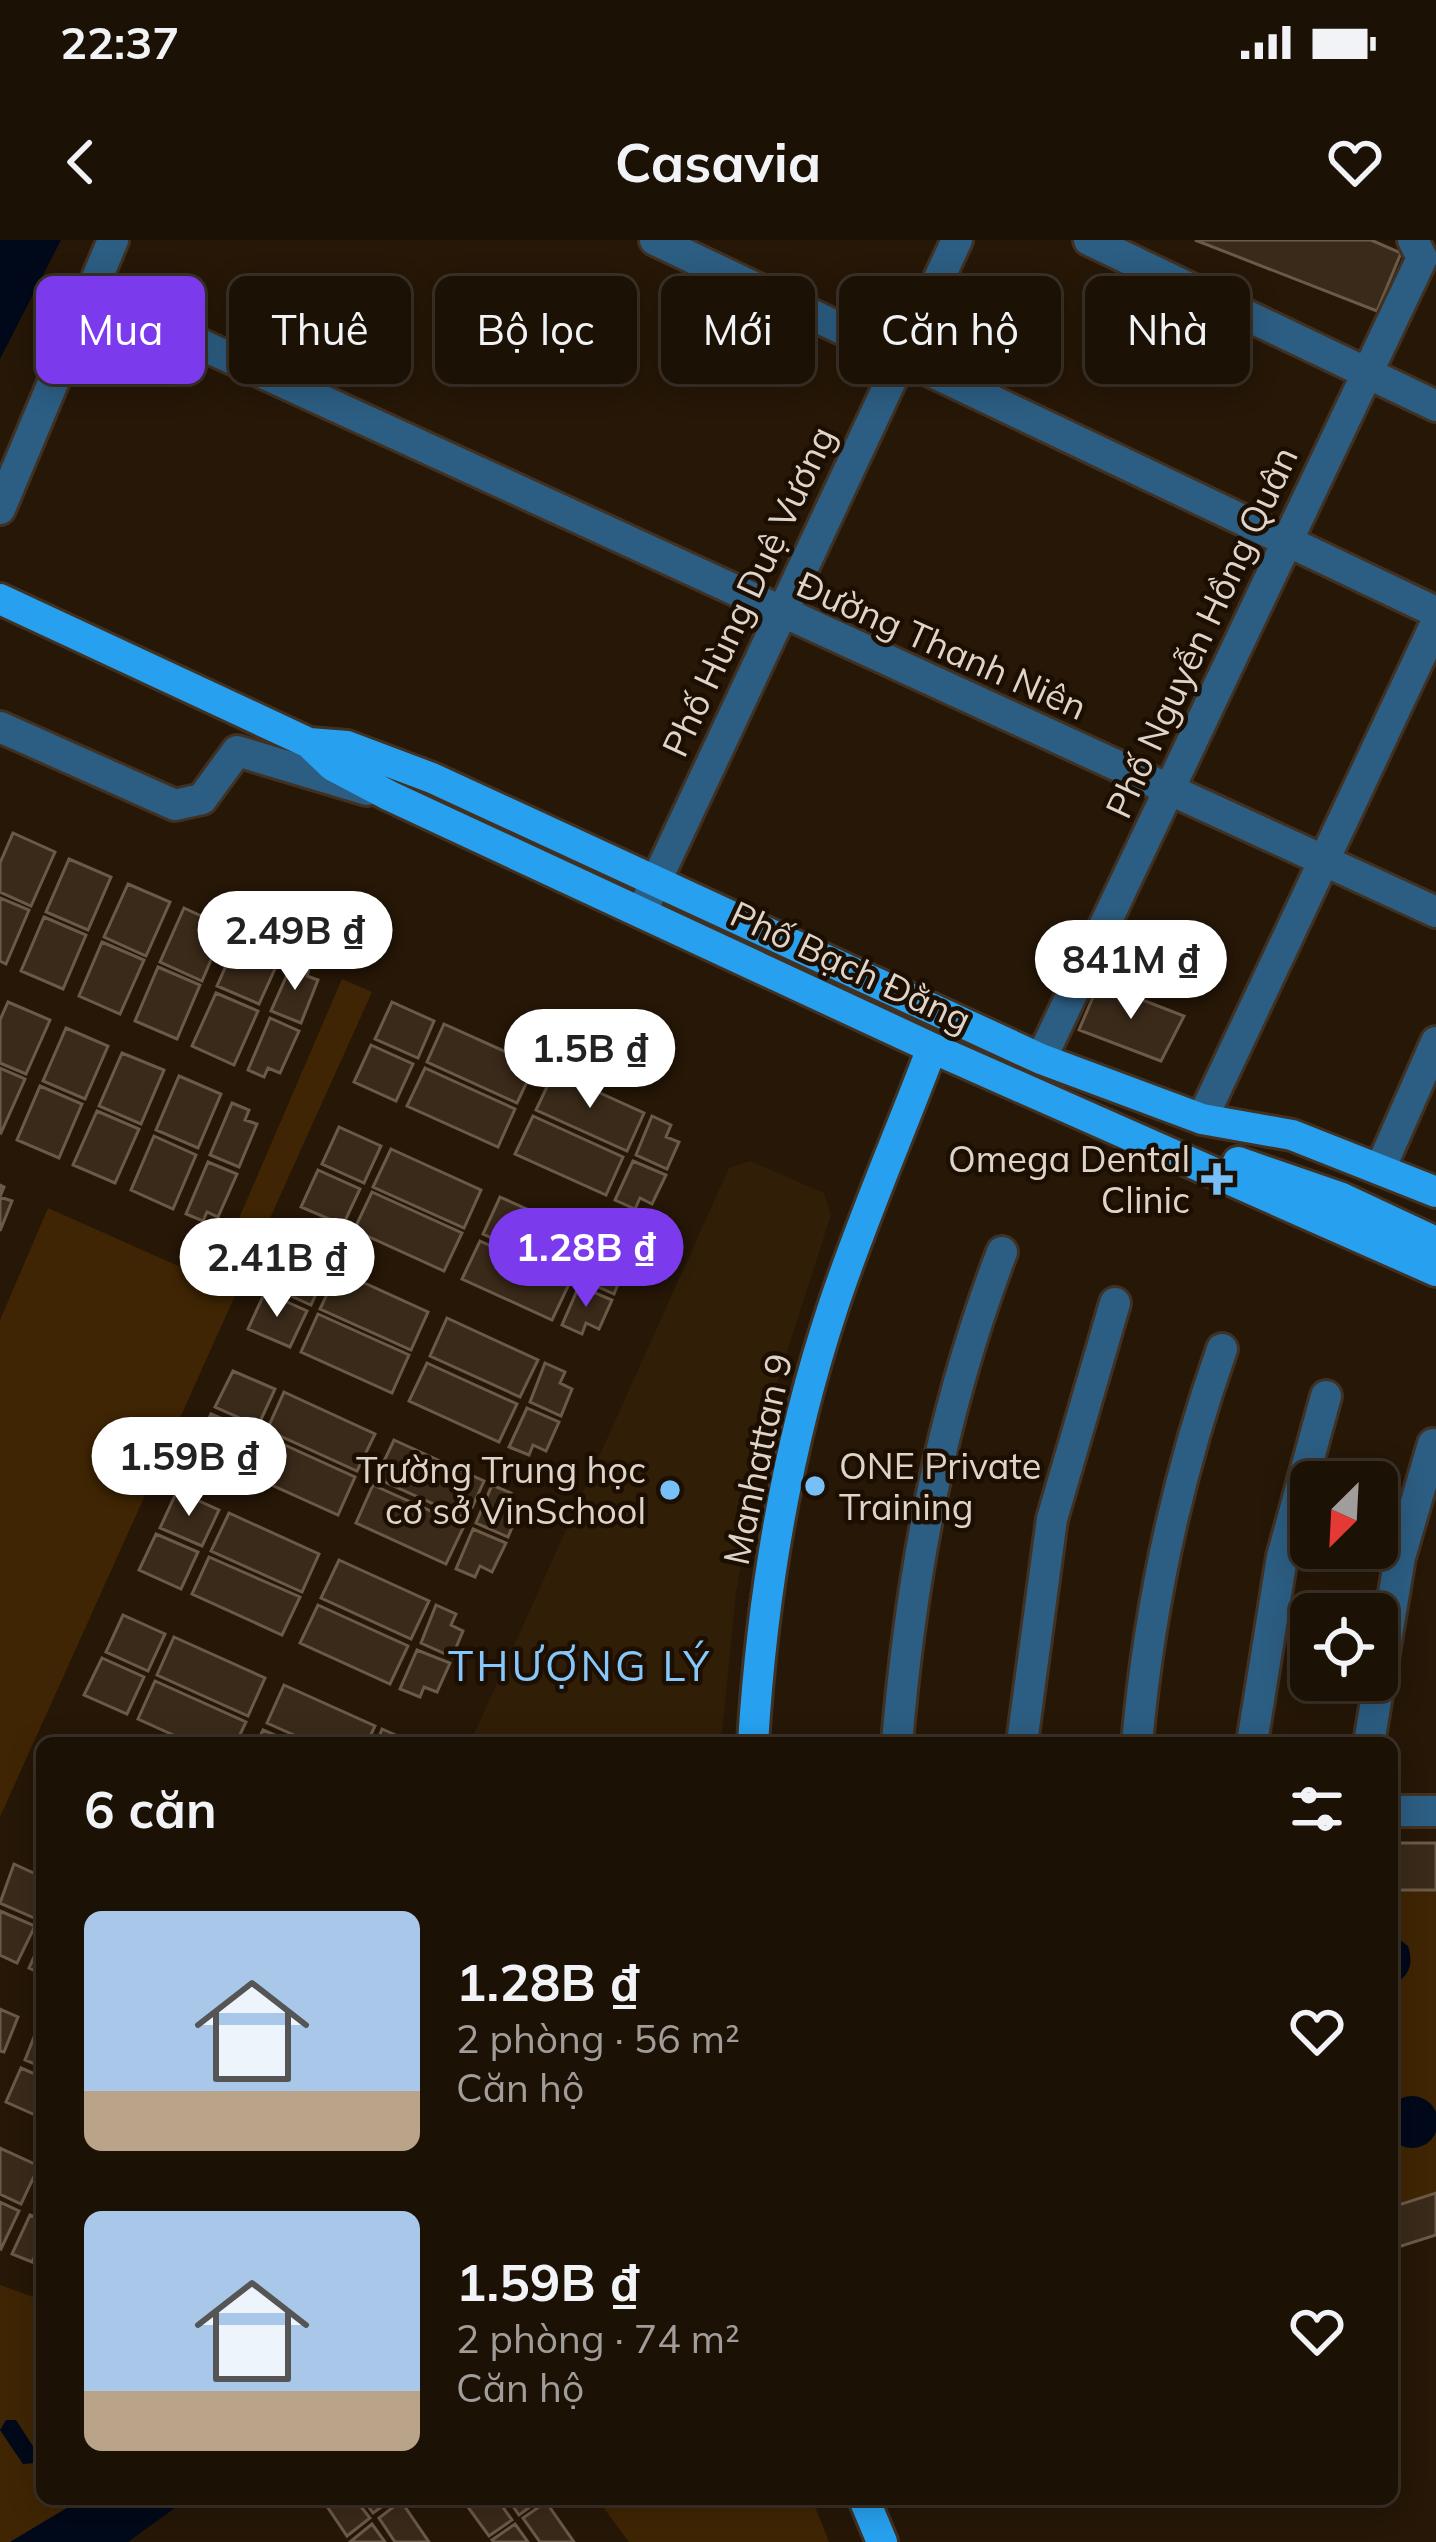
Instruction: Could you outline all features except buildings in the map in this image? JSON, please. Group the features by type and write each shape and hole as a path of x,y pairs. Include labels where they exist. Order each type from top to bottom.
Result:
{"main road":[{"name":"Phố Bạch Đằng","path":"0,599 302,739 347,746 432,778 1041,1059 1202,1119 1292,1136 1436,1192"},
{"name":"Phố Bạch Đằng","path":"302,739 333,766 391,796 932,1048 1436,1271"},
{"name":"Manhattan 9","path":"753,1737 758,1662 790,1469 834,1304 932,1048"},
{"path":"1202,1119 1286,1151 1436,1222"},
{"path":"1144,1140 1222,1156 1342,1198 1436,1242"},
{"path":"867,2505 882,2542"}],"street":[{"path":"99,276 112,240"},
{"path":"655,240 839,328"},
{"name":"Phố Hùng Duệ Vương","path":"940,276 957,240"},
{"path":"1089,240 1436,406"},
{"name":"Phố Nguyễn Hồng Quân","path":"1041,1059 1422,257 1412,240"},
{"name":"Đường Thanh Niên","path":"205,347 782,616 1436,912"},
{"path":"0,509 53,384"},
{"name":"Phố Hùng Duệ Vương","path":"642,911 889,384"},
{"path":"958,384 1436,612"},
{"path":"1202,1119 1436,623"},
{"path":"0,727 176,805 202,799 237,751 391,796"},
{"path":"1381,1167 1436,1042"},
{"path":"898,1737 908,1617 927,1508 973,1333 1002,1252"},
{"path":"1023,1737 1052,1519 1115,1303"},
{"path":"1138,1737 1160,1577 1191,1444 1222,1348"},
{"path":"1253,1737 1282,1556 1326,1396"},
{"path":"1370,1737 1400,1557 1433,1444"},
{"path":"1398,1811 1436,1811"}],"shaded area":[{"path":"342,979 372,992 0,1817 0,1320 48,1208 212,1281"},
{"name":"Trường Trung học cơ sở VinSchool","path":"750,1161 824,1193 831,1215 775,1389 736,1592 722,1737 473,1737 729,1168"},
{"path":"1398,1890 1436,1890 1436,2193 1398,2205"},
{"path":"0,2285 36,2298 36,2505 72,2505 10,2542 0,2542"},
{"path":"601,2505 814,2505 829,2542 629,2542"}],"water":[{"path":"0,240 61,240 43,276 36,276 36,289 0,359"},
{"path":"1398,1938 1408,1946 1406,1974 1398,1982"},
{"path":"1422,2098 1436,2112 1436,2132 1430,2140 1412,2148 1398,2143 1398,2101"},
{"path":"6,2420 16,2420 36,2451 35,2463 23,2464 0,2430"},
{"path":"72,2505 179,2505 128,2542 10,2542"}],"place":[{"name":"Omega Dental Clinic","path":"1217,1179"},
{"name":"ONE Private Training","path":"815,1486"},
{"name":"Trường Trung học cơ sở VinSchool","path":"670,1490"}],"district":[{"name":"THƯỢNG LÝ","path":"580,1665"}]}
